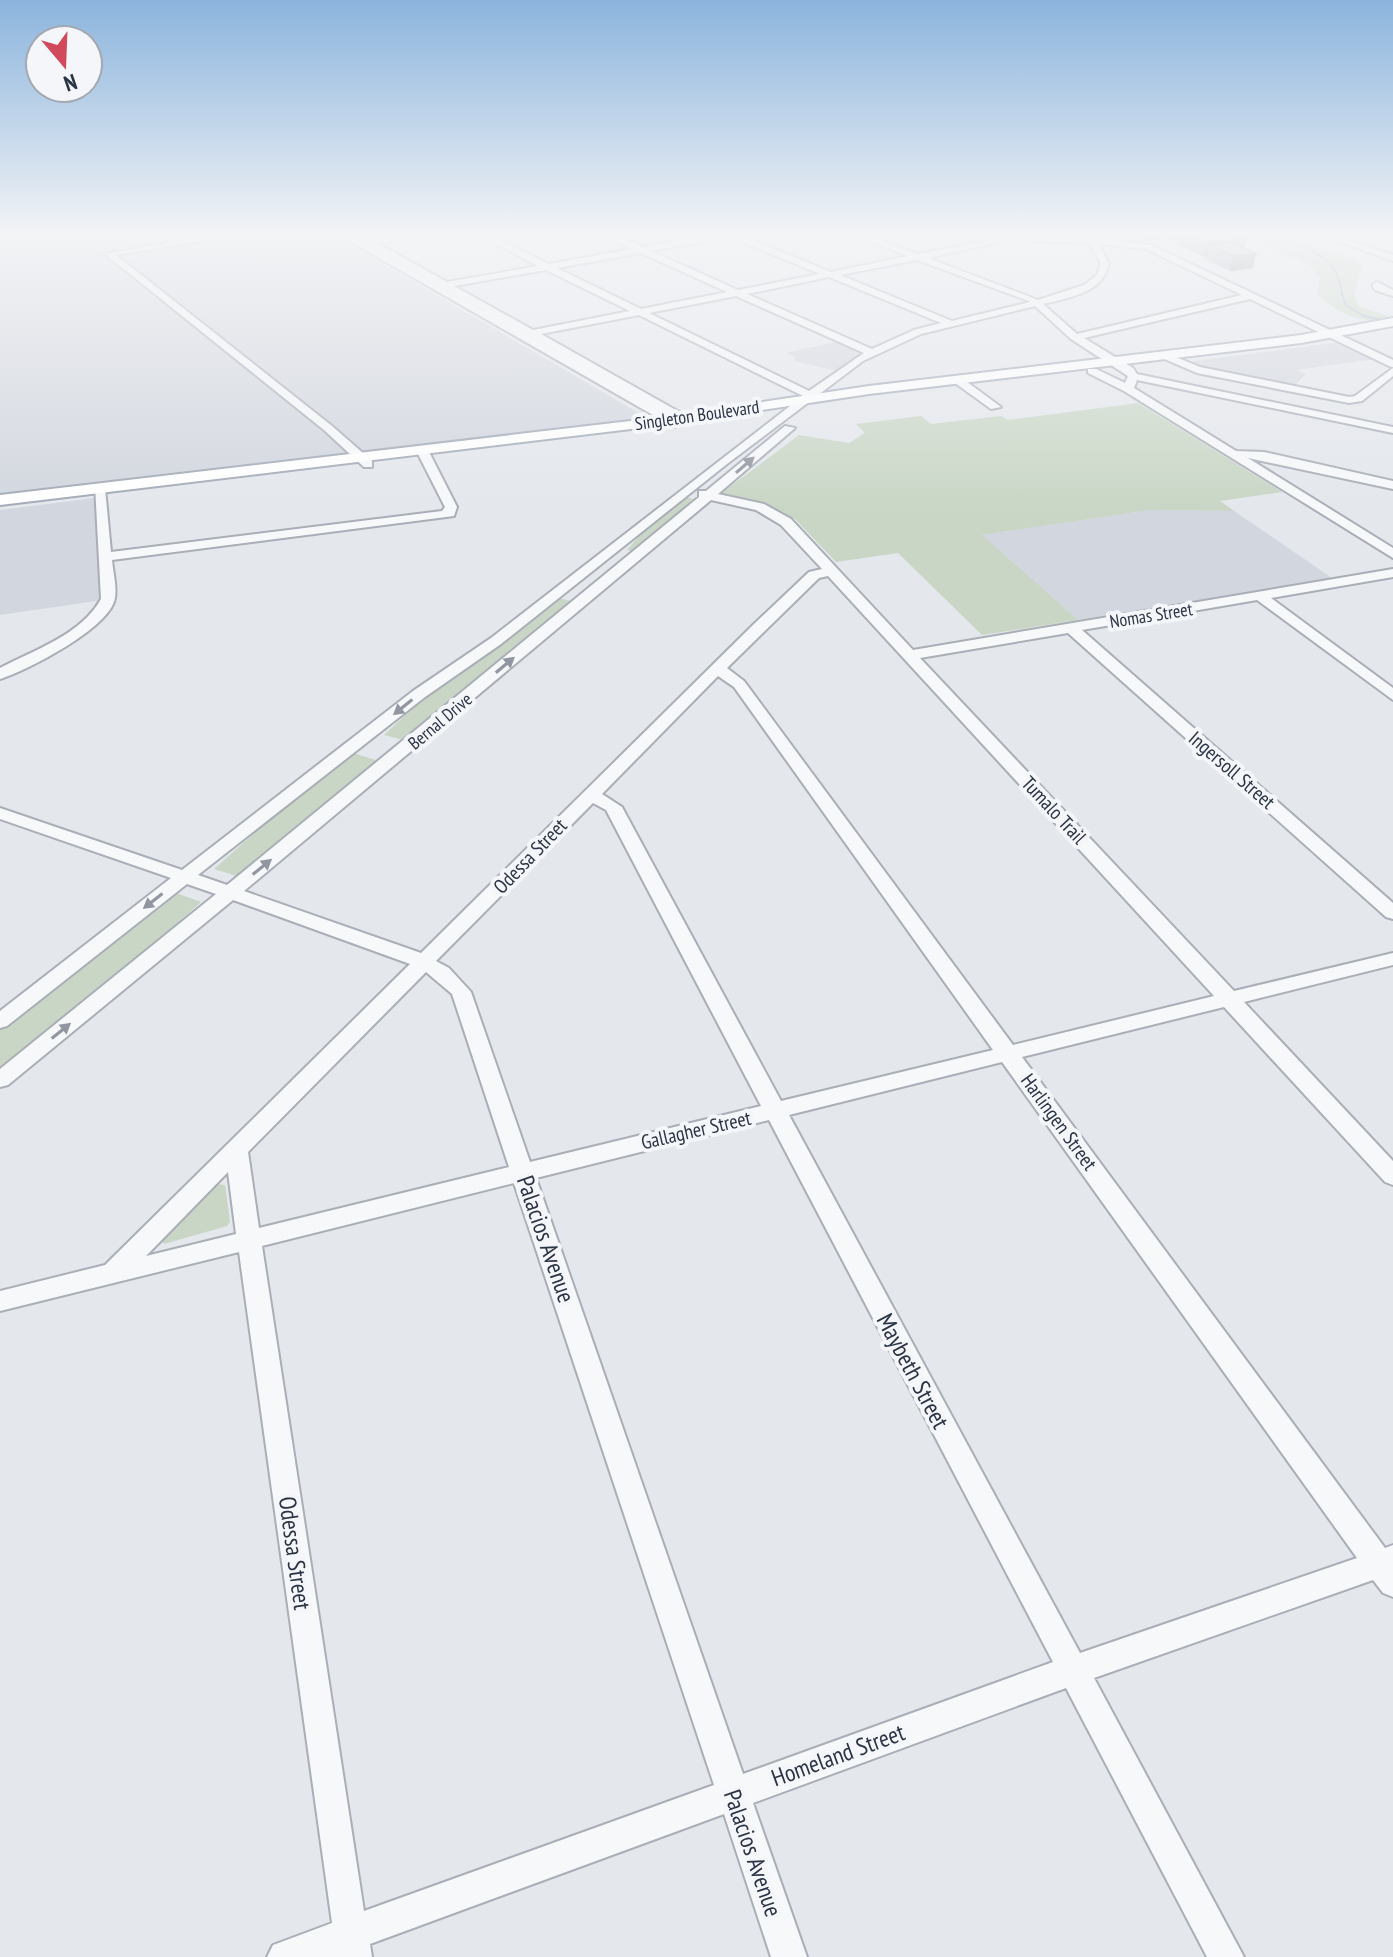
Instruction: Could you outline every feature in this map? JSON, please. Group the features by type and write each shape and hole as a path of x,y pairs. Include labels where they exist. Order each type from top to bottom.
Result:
{"main road":[{"name":"Singleton Boulevard","path":"7,502 753,414 808,396 1125,369 1170,359 1337,337 1386,326"},
{"name":"Singleton Boulevard","path":"676,421 808,396 1125,369"},
{"path":"847,382 869,390"},
{"path":"753,414 777,421"}],"street":[{"path":"199,326 365,460"},
{"path":"506,326 676,421"},
{"path":"519,326 676,421"},
{"path":"520,335 566,326"},
{"path":"668,326 808,396"},
{"path":"812,326 872,353"},
{"name":"Bernal Drive","path":"0,1080 231,893 381,747 419,694 496,641 808,396 872,353 938,326"},
{"path":"1063,326 1125,369 1393,430"},
{"path":"1075,337 1121,326"},
{"path":"1315,326 1393,364"},
{"name":"Bernal Drive","path":"0,1021 184,877 381,747 593,594 709,495 808,396 847,382 872,353"},
{"path":"1170,359 1197,370 1352,400 1358,399 1393,371"},
{"path":"1125,369 1128,389"},
{"path":"1092,371 1128,389 1393,554"},
{"path":"962,383 995,407"},
{"path":"105,557 434,518 449,513 451,507 423,453"},
{"path":"1234,455 1264,456 1393,485"},
{"name":"Tumalo Trail","path":"687,490 760,507 779,516 1393,1176"},
{"path":"0,674 85,626 104,610 108,599 100,492"},
{"path":"633,557 627,556 624,549 637,534 639,526"},
{"name":"Odessa Street","path":"114,1272 717,668 814,575 830,571"},
{"name":"Nomas Street","path":"910,655 1393,573"},
{"path":"562,587 593,594"},
{"path":"1260,596 1393,695"},
{"name":"Ingersoll Street","path":"1071,628 1393,913"},
{"name":"Harlingen Street","path":"717,668 739,684 1388,1569"},
{"name":"Maybeth Street","path":"590,794 613,807 1226,1957"},
{"name":"Palacios Avenue","path":"0,813 425,963 452,981 461,992 789,1957"},
{"name":"Gallagher Street","path":"0,1301 1393,959"},
{"name":"Odessa Street","path":"236,1149 352,1945"},
{"path":"0,1282 26,1294"},
{"name":"Homeland Street","path":"285,1957 352,1945 732,1793 1071,1671 1388,1569"}],"shaded area":[{"path":"0,326 490,326 649,419 0,494"},
{"path":"839,341 864,353 838,371 793,361 795,357 786,353"},
{"path":"1341,342 1376,359 1296,370 1306,374 1291,389 1192,365 1194,361"},
{"path":"94,498 103,600 0,615 0,510"},
{"path":"1149,510 1234,511 1332,578 1078,620 981,535"}],"green space":[{"path":"1138,403 1282,492 1220,501 1234,511 1149,510 982,535 1078,620 982,635 898,553 836,562 795,519 761,503 720,494 799,435 849,443 865,433 856,424 921,416 931,424 1001,416 1008,420"},
{"path":"687,497 693,499 634,552 627,550 649,525"},
{"path":"559,598 571,601 407,741 384,735 431,691"},
{"path":"353,753 382,762 240,877 214,869 270,819"},
{"path":"176,893 201,902 0,1072 0,1030"},
{"path":"218,1184 225,1185 230,1222 227,1226 164,1244 162,1241"}]}
